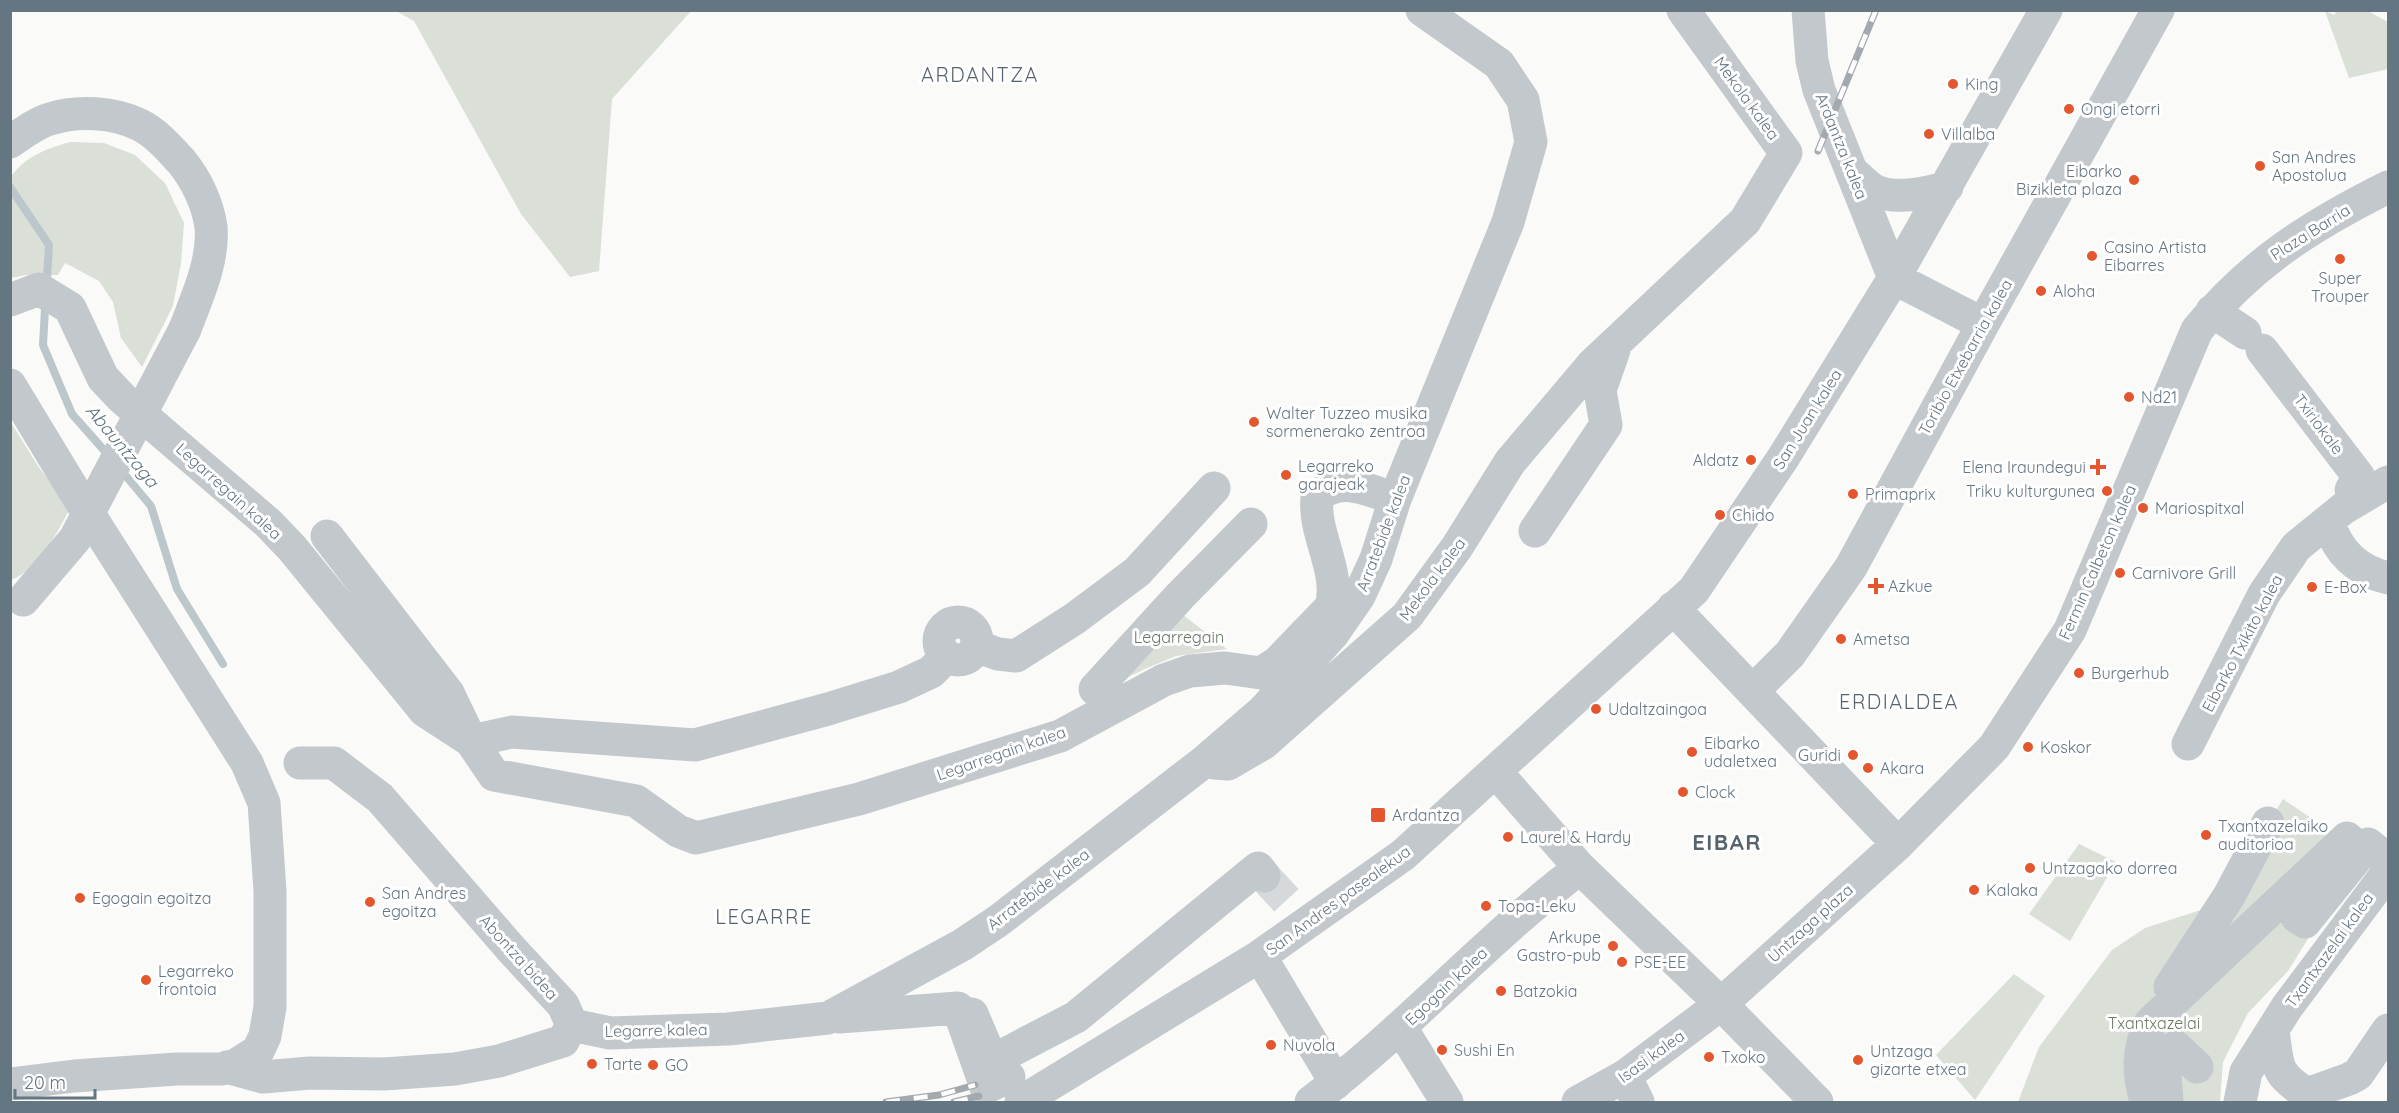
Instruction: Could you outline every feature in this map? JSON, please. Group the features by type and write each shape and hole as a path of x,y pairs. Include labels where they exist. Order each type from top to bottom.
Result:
{"street":[{"name":"Arratebide kalea","path":"962,945 998,921 1205,761 1263,711 1332,634 1359,596 1376,559 1395,499 1508,222 1531,142 1523,100 1499,64 1422,10"},
{"name":"Mekola kalea","path":"1205,761 1228,764 1264,743 1407,616 1462,539 1510,462 1593,364 1745,221 1786,153 1683,10"},
{"name":"Ardantza kalea","path":"1808,10 1812,61 1819,90 1894,278"},
{"name":"San Juan kalea","path":"1497,772 1694,590 1777,468 1894,278 2046,10"},
{"name":"Toribio Etxebarria kalea","path":"1753,691 1790,654 1851,567 2157,10"},
{"path":"10,142 49,119 77,114 111,116 140,125 166,145 187,169 202,195 211,227 209,258 185,329 75,539 15,604"},
{"path":"1853,173 1876,191 1903,195 1927,193 1947,187"},
{"name":"Plaza Barria","path":"2212,311 2261,263 2301,234 2388,187"},
{"path":"1894,278 1983,324"},
{"name":"Legarregain kalea","path":"10,300 39,289 69,308 103,378 123,399 268,523 299,557 425,711 471,741 494,775 636,801 678,831 696,838 859,799 1060,736 1164,680 1190,671 1225,668 1261,673 1278,663 1331,607 1334,596 1333,582 1317,526 1317,497 1325,489 1335,485 1352,485 1395,499"},
{"name":"Txiriokale","path":"2212,311 2254,341 2359,477 2351,490 2358,500"},
{"name":"Fermin Calbeton kalea","path":"1898,844 1994,747 2070,630 2197,330 2212,311"},
{"name":"Mekola kalea","path":"1535,531 1606,425 1600,390 1616,343"},
{"path":"10,385 79,499 247,763 264,803 270,891 270,1007 258,1051 236,1065 227,1067 74,1076 10,1084"},
{"name":"Eibarko Txikito kalea","path":"2188,744 2264,594 2296,548 2329,523 2344,508 2388,482"},
{"path":"327,536 448,693 471,741 512,732 696,745 846,704 898,687 932,672 961,651 1016,656 1074,619 1137,572 1214,488"},
{"path":"2329,523 2334,539 2350,559 2371,574 2388,578"},
{"path":"1095,689 1180,596 1251,524"},
{"path":"1673,608 1898,844"},
{"name":"Abontza bidea","path":"300,763 334,763 380,798 563,1005 572,1025"},
{"path":"1497,772 1580,868 1721,1004 1816,1102"},
{"name":"San Andres pasealekua","path":"1015,1090 1260,956 1303,918 1403,855 1497,772"},
{"path":"2157,1101 2138,1062 2143,1038 2175,977 2229,896 2268,823"},
{"path":"2150,1023 2347,838 2354,844 2297,917 2305,922 2368,844 2388,860"},
{"name":"Untzaga plaza","path":"1721,1004 1898,844"},
{"name":"Egogain kalea","path":"1324,1093 1401,1028 1507,930 1580,868"},
{"path":"962,1017 972,1014 992,1061 1076,1017 1261,872"},
{"name":"Txantxazelai kalea","path":"2240,1102 2246,1072 2286,1007 2388,872"},
{"name":"Legarre kalea","path":"572,1025 610,1033 728,1029 828,1017 962,945"},
{"name":"San Andres pasealekua","path":"1260,956 1324,1093"},
{"name":"Isasi kalea","path":"1578,1102 1631,1089 1721,1004"},
{"path":"828,1017 958,1008 986,1087 1015,1090"},
{"path":"227,1067 263,1077 310,1073 384,1074 455,1069 499,1061 563,1041 572,1025"},
{"path":"266,1028 284,1054 302,1070 310,1073"},
{"path":"1401,1028 1447,1102"},
{"path":"2273,1030 2277,1064 2287,1081 2305,1096 2358,1074 2388,1030"},
{"path":"2157,1101 2167,1051 2176,1047 2197,1067"}],"green space":[{"path":"396,11 691,11 612,99 599,271 570,277 521,214 414,21"},
{"path":"2325,11 2334,15 2337,11 2368,11 2388,22 2388,69 2349,78"},
{"path":"70,142 104,143 135,155 165,183 184,223 181,263 173,306 142,367 121,338 113,302 99,281 65,263 58,275 26,275 11,278 10,178 29,159"},
{"path":"10,421 38,466 70,509 38,560 21,575 11,580"},
{"name":"Legarregain","path":"1178,611 1227,649 1176,656 1095,693"},
{"name":"Txantxazelai","path":"2283,799 2365,855 2324,913 2288,971 2248,1013 2223,1062 2220,1102 2018,1102 2039,1047 2112,950 2145,928 2204,909 2228,889"},
{"path":"2079,844 2116,862 2070,941 2029,914"},
{"path":"2014,974 2045,996 1975,1100 1936,1055"}],"waterway":[{"name":"Abauntzaga","path":"10,187 49,245 47,278"},
{"name":"Abauntzaga","path":"45,309 43,345 72,414 110,457"},
{"name":"Abauntzaga","path":"120,469 151,506 177,589 223,664"}],"tunnel":[{"path":"1264,876 1300,915"}],"railway":[{"path":"1818,151 1876,10"},
{"path":"886,1102 939,1095 975,1085"},
{"path":"954,1102 979,1096"}],"place":[{"name":"King","path":"1953,84"},
{"name":"Ongi etorri","path":"2069,109"},
{"name":"Villalba","path":"1929,134"},
{"name":"San Andres Apostolua","path":"2260,166"},
{"name":"Eibarko Bizikleta plaza","path":"2134,180"},
{"name":"Casino Artista Eibarres","path":"2092,256"},
{"name":"Super Trouper","path":"2340,259"},
{"name":"Aloha","path":"2041,291"},
{"name":"Nd21","path":"2129,397"},
{"name":"Walter Tuzzeo musika sormenerako zentroa","path":"1254,422"},
{"name":"Aldatz","path":"1751,460"},
{"name":"Elena Iraundegui","path":"2098,467"},
{"name":"Legarreko garajeak","path":"1286,475"},
{"name":"Triku kulturgunea","path":"2107,491"},
{"name":"Primaprix","path":"1853,494"},
{"name":"Mariospitxal","path":"2143,508"},
{"name":"Chido","path":"1720,515"},
{"name":"Carnivore Grill","path":"2120,573"},
{"name":"Azkue","path":"1876,586"},
{"name":"E-Box","path":"2312,587"},
{"name":"Ametsa","path":"1841,639"},
{"name":"Burgerhub","path":"2079,673"},
{"name":"Udaltzaingoa","path":"1596,709"},
{"name":"Koskor","path":"2028,747"},
{"name":"Eibarko udaletxea","path":"1692,752"},
{"name":"Guridi","path":"1853,755"},
{"name":"Akara","path":"1868,768"},
{"name":"Clock","path":"1683,792"},
{"name":"Ardantza","path":"1378,815"},
{"name":"Txantxazelaiko auditorioa","path":"2206,835"},
{"name":"Laurel & Hardy","path":"1508,837"},
{"name":"Untzagako dorrea","path":"2030,868"},
{"name":"Kalaka","path":"1974,890"},
{"name":"Egogain egoitza","path":"80,898"},
{"name":"San Andres egoitza","path":"370,902"},
{"name":"Topa-Leku","path":"1486,906"},
{"name":"Arkupe Gastro-pub","path":"1613,946"},
{"name":"PSE-EE","path":"1622,962"},
{"name":"Legarreko frontoia","path":"146,980"},
{"name":"Batzokia","path":"1501,991"},
{"name":"Nuvola","path":"1271,1045"},
{"name":"Sushi En","path":"1442,1050"},
{"name":"Txoko","path":"1709,1057"},
{"name":"Untzaga gizarte etxea","path":"1858,1060"},
{"name":"Tarte","path":"592,1064"},
{"name":"GO","path":"653,1065"}],"district":[{"name":"ARDANTZA","path":"980,75"},
{"name":"ERDIALDEA","path":"1899,702"},
{"name":"EIBAR","path":"1727,842"},
{"name":"LEGARRE","path":"764,917"}]}
